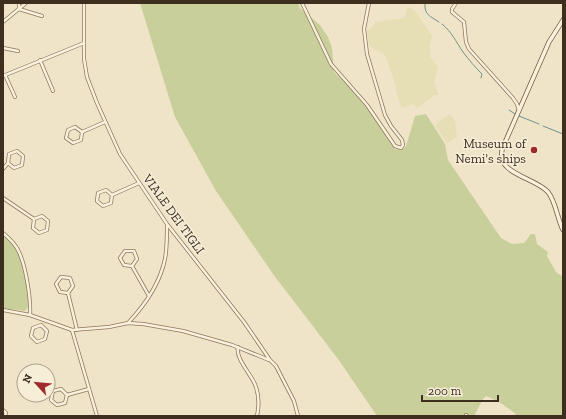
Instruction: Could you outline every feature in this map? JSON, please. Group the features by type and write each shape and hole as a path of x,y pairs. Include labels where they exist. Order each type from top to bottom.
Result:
{"street":[{"path":"19,9 20,3"},
{"path":"3,22 26,3"},
{"name":"VIALE DEI TIGLI","path":"84,3 84,43 87,77 120,154 167,224 244,322 270,360 276,366 291,395 298,416"},
{"path":"302,3 331,64 367,105 395,146 400,148 403,142 385,115 366,49 364,29 370,3"},
{"path":"456,3 452,9 452,12 464,22 466,42 469,49 513,98 520,111"},
{"path":"19,9 42,16"},
{"path":"563,20 549,42 501,155 502,161 511,170 538,184 548,192 551,196 558,220 563,230"},
{"path":"15,97 4,76 84,43"},
{"path":"3,48 18,51"},
{"path":"40,60 53,91"},
{"path":"82,132 105,122"},
{"path":"76,127 82,132 81,140 73,144 66,138 68,130 76,127"},
{"path":"3,169 8,163 9,154 17,151 24,156 22,165 14,168 8,163"},
{"path":"112,195 139,183"},
{"path":"106,190 112,195 111,203 104,206 97,201 98,193 106,190"},
{"path":"3,198 34,219"},
{"path":"42,216 48,221 47,230 40,233 33,228 34,219 42,216"},
{"path":"128,323 154,288 164,262 167,224"},
{"path":"4,234 16,246 22,259 27,282 30,315"},
{"path":"125,251 134,251 137,259 132,266 124,265 120,258 125,251"},
{"path":"132,266 149,296"},
{"path":"68,293 60,292 56,284 61,277 70,278 72,282 73,286 68,293 77,330"},
{"path":"3,310 30,315 72,330 109,327 128,323 183,331 238,347 270,360"},
{"path":"41,325 47,331 45,339 37,342 31,336 33,328 41,325 44,320"},
{"path":"72,330 97,416"},
{"path":"238,347 238,354 256,388 258,407 257,416"},
{"path":"61,389 67,394 65,403 57,405 51,400 53,391 61,389"},
{"path":"67,394 89,389"},
{"path":"3,410 6,413 5,416"}],"shaded area":[{"path":"407,7 416,12 432,36 430,57 438,67 434,83 439,95 435,95 417,108 413,104 402,108 385,55 369,46 367,31 377,22 405,18"},
{"path":"450,114 455,121 457,137 447,143 435,125"}],"green space":[{"path":"140,3 298,3 300,8 320,25 328,37 332,48 334,72 352,89 382,127 395,149 401,150 406,146 415,116 426,114 445,144 448,160 501,238 512,244 524,243 531,234 535,234 537,244 548,252 547,256 556,272 563,277 563,416 514,416 516,414 499,402 486,396 474,416 377,416 338,359 273,274 216,191 175,117"},
{"path":"3,236 15,247 22,263 27,286 28,300 28,307 25,311 3,308"}],"waterway":[{"path":"425,3 427,13 430,17 439,22"},
{"path":"442,24 474,66 482,74 481,78"},
{"path":"509,110 515,114"},
{"path":"519,116 539,124"},
{"path":"543,126 563,134"}],"place":[{"name":"Museum of Nemi's ships","path":"534,150"}]}
